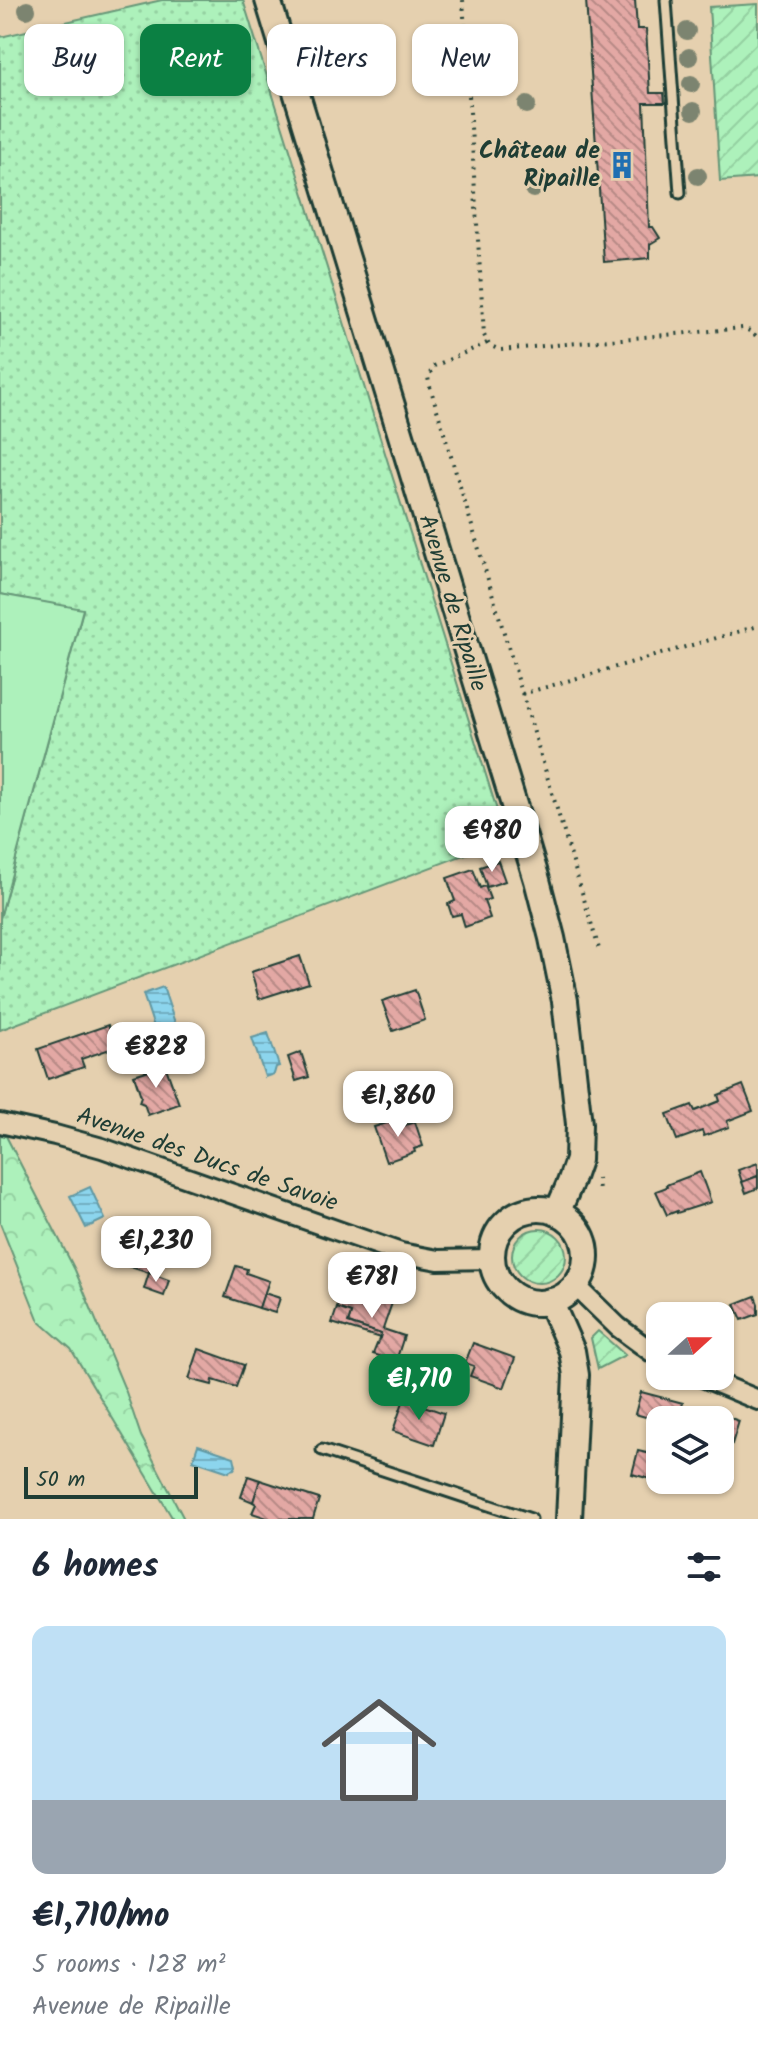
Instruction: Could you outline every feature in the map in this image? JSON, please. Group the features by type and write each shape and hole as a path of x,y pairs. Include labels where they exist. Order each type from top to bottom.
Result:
{"street":[{"name":"Avenue de Ripaille","path":"268,0 537,880 552,938 571,1042 579,1140 575,1170 557,1213"},
{"name":"Avenue des Ducs de Savoie","path":"0,1123 102,1148 401,1253 438,1260 492,1259"},
{"path":"543,1209 557,1213 572,1223 583,1240 584,1266 575,1285 565,1294 550,1301 529,1302 510,1292 496,1275 492,1259 494,1240 510,1218 529,1210 543,1209"},
{"path":"575,1285 618,1327 646,1348"},
{"path":"550,1301 575,1363 569,1519"},
{"path":"734,1390 758,1400"}],"lane":[{"path":"666,0 680,193"},
{"path":"322,1450 531,1519"}],"path":[{"path":"463,0 484,335 487,343 500,350 743,328 758,338"},
{"path":"487,343 440,362 428,377 599,949"},
{"path":"522,694 758,626"}],"green space":[{"path":"162,0 243,0 251,24 140,24 140,96 251,96 251,26 267,77 267,96 273,96 506,839 0,1030 0,918 83,610 0,594 0,37 24,32 24,96 124,96 124,24 57,24"},
{"path":"758,4 758,178 720,181 709,7"},
{"path":"0,594 83,609 0,918"},
{"path":"0,1135 6,1136 75,1270 141,1436 184,1519 173,1519 71,1349 39,1321 0,1223"},
{"path":"539,1229 558,1237 566,1256 558,1275 539,1283 520,1275 512,1256 520,1237"},
{"path":"598,1331 625,1355 598,1369 591,1338"}],"water":[{"path":"163,987 179,1035 159,1042 143,994"},
{"path":"268,1033 279,1066 274,1074 265,1077 252,1038"},
{"path":"90,1187 105,1219 86,1228 70,1196"},
{"path":"198,1445 234,1457 236,1466 229,1472 193,1460"}],"building":[{"name":"Château de Ripaille","path":"586,0 635,0 637,29 646,29 650,93 664,93 665,103 644,103 649,227 653,227 660,238 650,244 650,258 604,262"},
{"path":"498,861 505,881 487,887 480,867"},
{"path":"473,869 480,888 485,886 490,899 484,901 490,918 465,927 461,914 452,916 448,904 455,901 447,878"},
{"path":"300,956 309,983 259,999 251,972"},
{"path":"415,990 425,1020 393,1031 382,1001"},
{"path":"108,1025 116,1047 81,1059 84,1067 48,1079 38,1049"},
{"path":"301,1052 309,1077 296,1081 288,1057"},
{"path":"165,1065 179,1104 148,1115 144,1104 139,1102 141,1096 134,1075"},
{"path":"743,1085 753,1111 727,1121 729,1127 704,1136 702,1131 677,1140 667,1114 692,1105 695,1111 720,1101 718,1095"},
{"path":"403,1118 405,1125 415,1122 423,1146 386,1162 374,1127"},
{"path":"758,1163 758,1176 742,1182 738,1170"},
{"path":"700,1172 711,1202 667,1215 656,1191"},
{"path":"758,1176 758,1188 746,1193 742,1182"},
{"path":"119,1230 137,1236 135,1240 158,1247 149,1273 121,1264 123,1259 111,1255"},
{"path":"236,1266 269,1281 259,1308 225,1297"},
{"path":"149,1273 169,1280 164,1296 144,1289"},
{"path":"345,1287 360,1292 358,1297 368,1301 371,1294 393,1300 383,1329 404,1336 396,1361 373,1354 381,1334 348,1323 351,1313 337,1308"},
{"path":"264,1293 280,1298 275,1313 259,1308"},
{"path":"755,1296 758,1314 742,1320 735,1304"},
{"path":"337,1308 351,1313 348,1323 381,1334 380,1338 332,1323"},
{"path":"473,1343 515,1358 504,1388 470,1376 474,1366 465,1363"},
{"path":"199,1349 244,1365 236,1387 213,1380 212,1385 189,1379"},
{"path":"641,1392 683,1403 682,1406 646,1406 646,1417 635,1414"},
{"path":"404,1399 444,1413 434,1445 393,1431"},
{"path":"734,1419 739,1421 734,1437"},
{"path":"638,1451 646,1453 646,1478 632,1474"},
{"path":"248,1476 260,1480 253,1502 241,1497"},
{"path":"260,1480 319,1499 313,1519 270,1519 252,1513"}],"place":[{"name":"Château de Ripaille","path":"622,165"}]}
